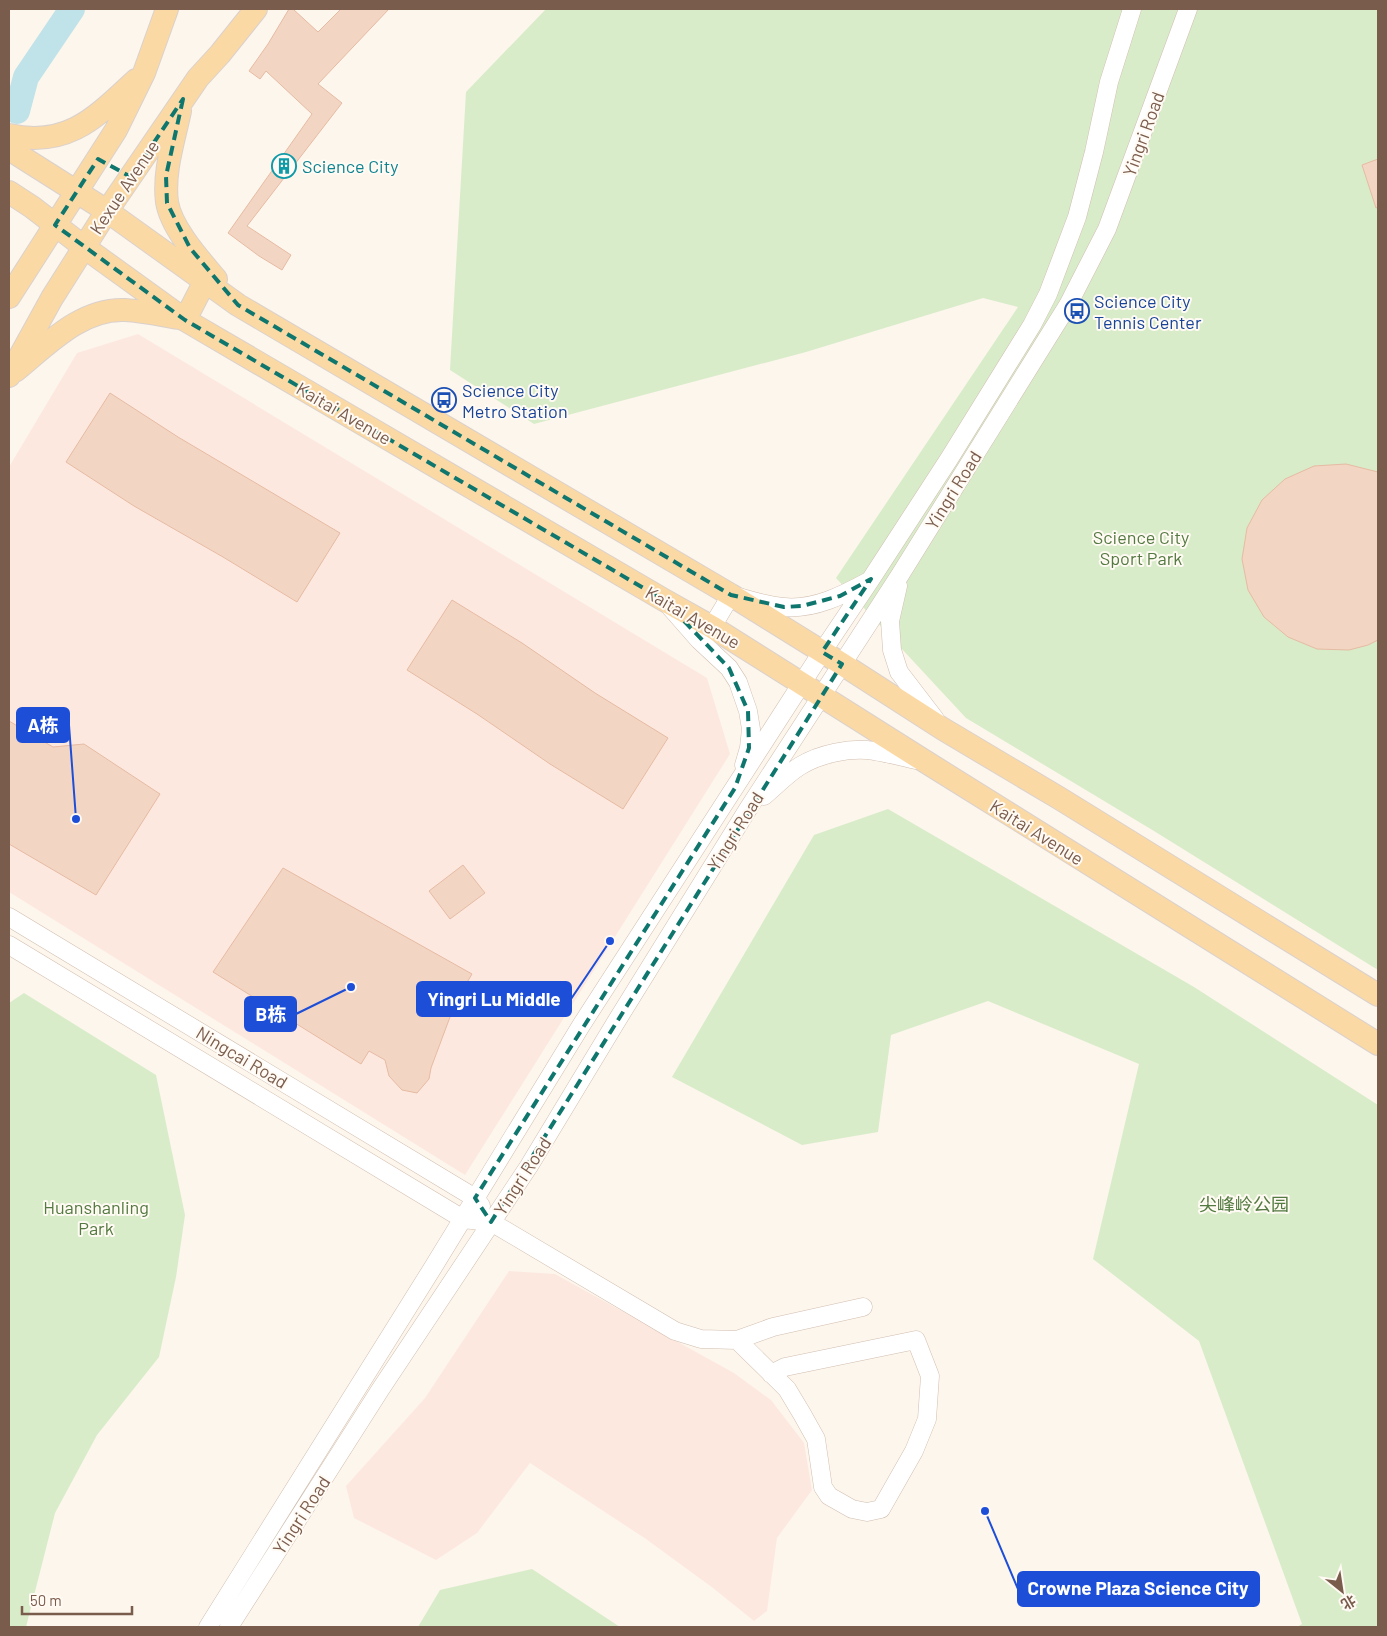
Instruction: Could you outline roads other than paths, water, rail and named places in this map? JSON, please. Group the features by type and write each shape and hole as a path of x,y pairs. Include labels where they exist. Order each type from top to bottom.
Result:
{"main road":[{"name":"Kexue Avenue","path":"9,297 116,130 144,72 167,9"},
{"name":"Kexue Avenue","path":"9,376 52,298 107,211 182,99 256,9"},
{"path":"9,135 27,139 57,136 83,125 144,72"},
{"path":"182,99 166,176 167,203 176,226 190,248 238,305"},
{"name":"Kaitai Avenue","path":"9,149 107,211 238,305 731,595 943,729 1059,798 1378,995"},
{"path":"98,159 131,177"},
{"name":"Kaitai Avenue","path":"9,192 185,320 664,600 712,626 1378,1044"},
{"path":"9,376 64,331 84,319 124,310 152,313 185,320 205,281"}],"street":[{"name":"Yingri Road","path":"208,1627 601,995 949,459 1032,325 1048,294 1077,217 1087,182 1109,82 1132,9"},
{"name":"Yingri Road","path":"229,1627 380,1390 540,1150 616,1022 748,809 900,575 1054,327 1103,237 1144,133 1188,9"},
{"path":"900,575 890,621 892,650 899,672 943,729"},
{"path":"712,626 731,595 784,607 802,606 840,596 871,579"},
{"path":"664,600 699,640 729,668 738,682 748,711 751,729 749,748 735,788"},
{"path":"748,809 797,767 824,755 847,751 872,750 926,762"},
{"name":"Ningcai Road","path":"9,917 475,1198"},
{"name":"Ningcai Road","path":"9,945 463,1219"},
{"path":"475,1198 491,1222"},
{"path":"463,1219 491,1222 675,1331 701,1339 737,1340 772,1327 863,1307"},
{"path":"737,1340 771,1374 787,1390 802,1414 816,1439 823,1487 829,1496 852,1509 867,1512 881,1510 914,1451 927,1419 930,1376 916,1340 785,1367 771,1374"}],"waterway":[{"path":"17,111 26,77 72,9"}],"place":[{"name":"Science City","path":"284,166"},
{"name":"Science City Tennis Center","path":"1077,311"},
{"name":"Science City Metro Station","path":"444,400"},
{"name":"A栋","path":"76,819"},
{"name":"Yingri Lu Middle","path":"610,941"},
{"name":"B栋","path":"351,987"},
{"name":"Crowne Plaza Science City","path":"985,1511"}],"park label":[{"name":"Science City Sport Park","path":"1141,547"},
{"name":"尖峰岭公园","path":"1244,1204"},
{"name":"Huanshanling Park","path":"96,1217"}]}
